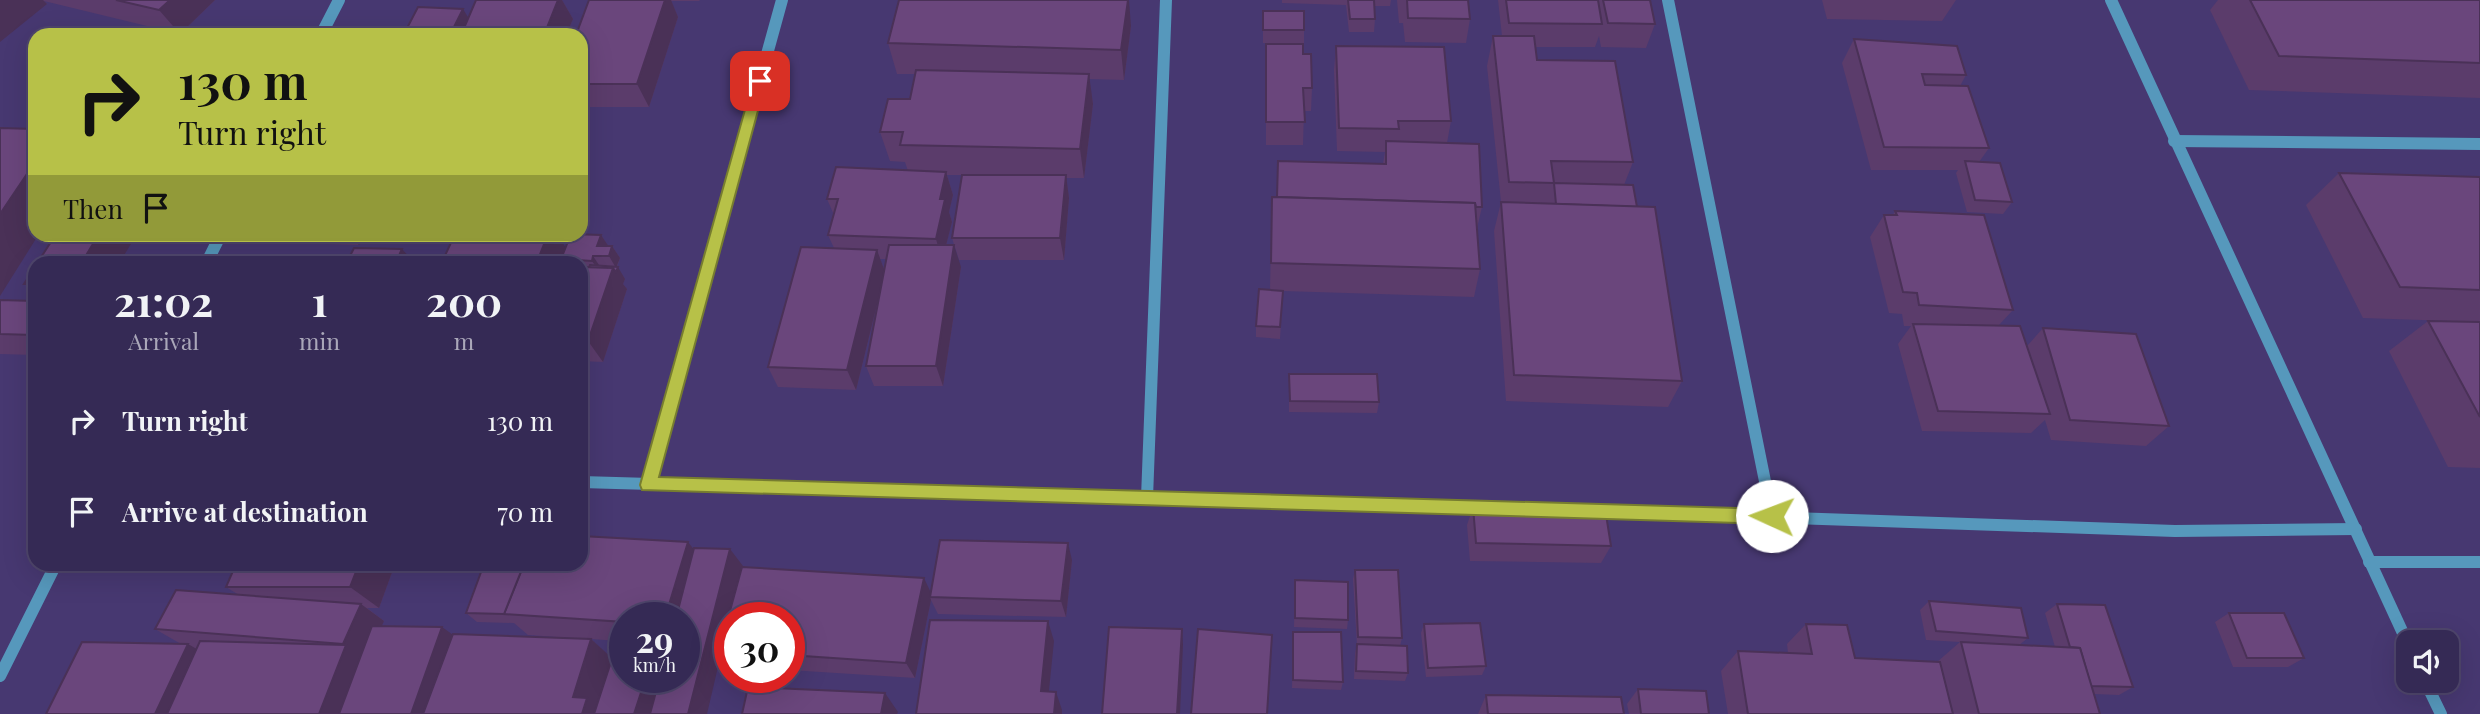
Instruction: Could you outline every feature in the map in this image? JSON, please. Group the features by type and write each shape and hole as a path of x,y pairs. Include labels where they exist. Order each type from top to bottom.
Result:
{"street":[{"path":"325,28 339,0"},
{"path":"648,485 782,0"},
{"path":"1147,498 1166,0"},
{"path":"1668,0 1772,516"},
{"path":"2111,0 2402,630"},
{"path":"2174,141 2480,144"},
{"path":"588,482 1494,508"},
{"path":"1578,511 2175,531 2356,530"},
{"path":"2370,562 2480,562"},
{"path":"0,676 53,571"},
{"path":"2431,693 2441,714"}],"building":[{"path":"116,0 170,0 159,10"},
{"path":"476,0 558,0 547,28 464,28"},
{"path":"589,0 665,0 637,84 588,84 588,28 579,28"},
{"path":"899,0 1128,0 1121,50 888,43"},
{"path":"1348,0 1374,0 1375,19 1350,19"},
{"path":"1407,0 1468,0 1470,19 1408,18"},
{"path":"1506,0 1598,0 1602,24 1509,23"},
{"path":"1603,0 1650,0 1655,24 1608,23"},
{"path":"2250,0 2480,0 2480,63 2279,56"},
{"path":"418,7 463,9 454,28 407,28"},
{"path":"1263,11 1304,11 1304,30 1263,30"},
{"path":"1493,36 1534,36 1537,60 1615,61 1633,162 1551,161 1554,183 1509,182"},
{"path":"1854,39 1957,46 1966,75 1922,74 1925,85 1968,86 1989,148 1884,147"},
{"path":"1266,44 1303,44 1303,54 1311,54 1312,88 1303,88 1305,122 1266,122"},
{"path":"1336,46 1444,47 1451,121 1398,121 1399,129 1339,128"},
{"path":"916,70 1089,74 1080,149 900,145 903,132 880,132 888,99 910,99"},
{"path":"0,128 28,129 28,172 0,214"},
{"path":"1386,141 1479,144 1482,207 1476,207 1475,203 1277,197 1278,161 1386,164"},
{"path":"1965,161 2000,163 2012,202 1975,200"},
{"path":"836,167 946,172 940,199 945,199 936,239 828,235 838,199 827,199"},
{"path":"2339,173 2480,177 2480,290 2400,287"},
{"path":"962,175 1066,175 1060,238 952,238"},
{"path":"1554,183 1633,185 1637,207 1556,204"},
{"path":"1272,197 1475,203 1480,269 1271,263"},
{"path":"1501,202 1655,207 1682,381 1514,375"},
{"path":"1895,211 1984,215 2013,310 1919,305 1917,293 1903,292 1884,215 1897,215"},
{"path":"588,235 601,235 597,246 612,246 609,256 593,256 592,261 588,261 588,256 562,256 568,242 588,242"},
{"path":"51,242 94,242 86,256 42,256"},
{"path":"451,242 545,242 539,256 445,256"},
{"path":"889,245 954,245 936,366 866,366"},
{"path":"801,247 877,250 847,370 768,367"},
{"path":"354,248 402,249 399,256 350,256"},
{"path":"590,265 618,267 616,272 613,268 589,268"},
{"path":"588,267 613,268 588,341"},
{"path":"1259,289 1283,291 1280,327 1256,326"},
{"path":"0,300 28,301 28,335 0,334"},
{"path":"2428,321 2480,322 2480,417"},
{"path":"1913,324 2020,326 2050,414 1938,411"},
{"path":"2043,328 2136,334 2169,426 2070,420"},
{"path":"1289,374 1377,374 1379,402 1290,401"},
{"path":"1473,507 1605,508 1611,546 1476,543"},
{"path":"588,536 688,542 670,602 609,602 609,621 504,614 521,571 588,571"},
{"path":"940,540 1068,543 1061,601 930,597"},
{"path":"694,548 730,549 717,602 714,602 700,667 700,602 680,602"},
{"path":"742,567 924,578 906,663 805,656 805,602 732,602"},
{"path":"1355,570 1398,570 1402,638 1358,637"},
{"path":"233,571 356,571 350,587 226,587"},
{"path":"481,571 521,571 504,614 466,613"},
{"path":"1295,580 1348,582 1348,620 1295,618"},
{"path":"176,590 361,604 343,644 155,629"},
{"path":"1929,601 2021,608 2028,638 1936,631"},
{"path":"2057,604 2105,605 2133,687 2091,686 2080,648 2070,647"},
{"path":"2229,613 2284,613 2304,658 2247,658"},
{"path":"930,620 1048,621 1041,691 1056,692 1054,714 916,714"},
{"path":"1480,623 1486,666 1428,668 1424,624"},
{"path":"1806,624 1847,625 1855,658 1940,662 1953,714 1748,714 1738,651 1812,654"},
{"path":"372,626 442,627 411,714 339,714"},
{"path":"1109,627 1182,629 1177,714 1102,714"},
{"path":"1198,629 1272,635 1267,714 1191,714"},
{"path":"1293,632 1341,632 1343,682 1293,680"},
{"path":"453,634 591,639 573,697 587,698 582,714 423,714"},
{"path":"200,641 346,645 319,714 167,714"},
{"path":"82,642 188,644 155,714 46,714"},
{"path":"1961,642 2080,648 2100,714 1979,714"},
{"path":"1357,644 1407,646 1408,673 1356,671"},
{"path":"609,668 609,693 641,693 634,714 594,714"},
{"path":"805,689 885,693 881,714 742,714 747,693 805,693"},
{"path":"1638,689 1706,691 1709,714 1641,714"},
{"path":"656,693 693,693 688,714 650,714"},
{"path":"1486,695 1621,697 1624,714 1488,714"}],"route":[{"path":"760,81 648,485 1772,516"}]}
